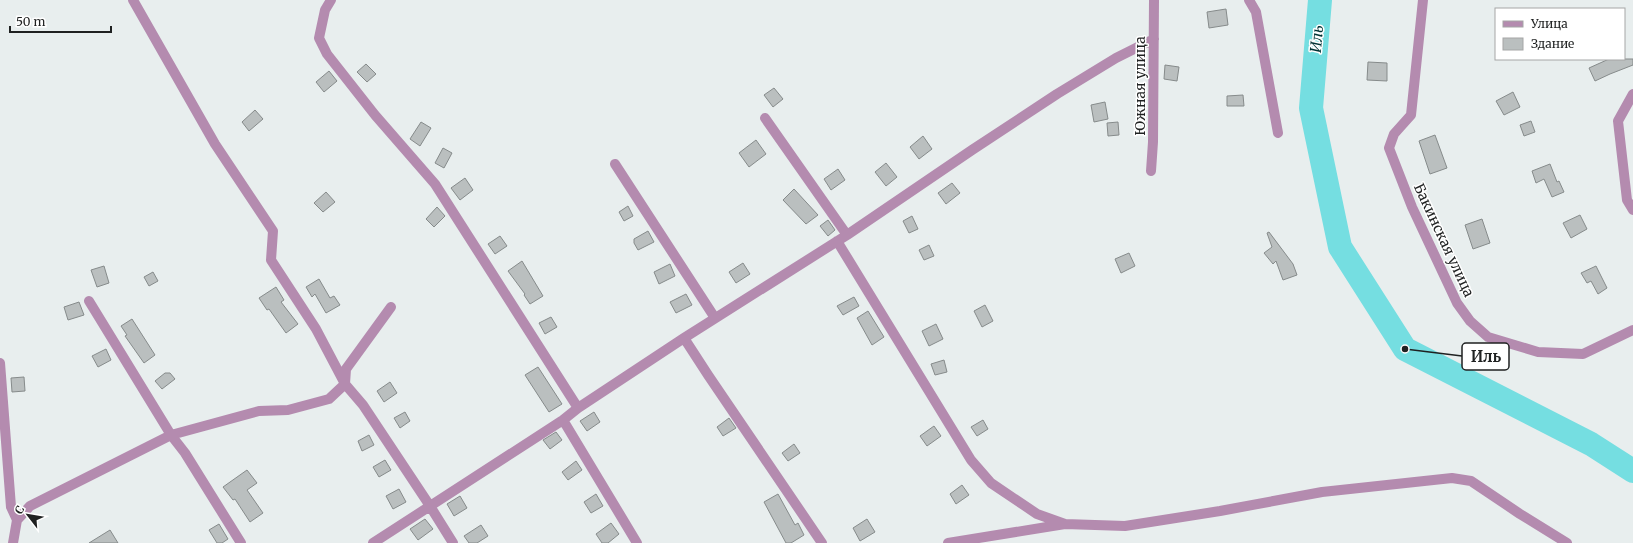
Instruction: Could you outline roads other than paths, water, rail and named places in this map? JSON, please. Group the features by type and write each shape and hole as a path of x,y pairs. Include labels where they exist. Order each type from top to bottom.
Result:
{"street":[{"path":"133,0 216,144 273,231 271,260 316,329 345,384 363,406 453,543"},
{"path":"331,0 325,10 319,38 327,54 375,115 434,184 578,408"},
{"name":"Южная улица","path":"1151,172 1153,142 1154,0"},
{"path":"1248,0 1256,12 1278,133"},
{"name":"Бакинская улица","path":"1422,0 1411,115 1394,134 1389,148 1412,207 1457,303 1470,321 1488,337 1538,352 1583,354 1633,330"},
{"path":"373,543 563,420 578,408 684,338 847,235 1057,94 1116,58 1154,39"},
{"path":"1633,94 1618,120 1627,200 1633,210"},
{"path":"765,118 847,235"},
{"path":"615,164 715,318"},
{"path":"837,241 970,460 991,483 1037,514 1065,524"},
{"path":"89,301 171,435 185,452 241,543"},
{"path":"13,543 17,520 30,506 171,435 259,411 288,410 329,399 345,384 346,369 391,307"},
{"path":"684,338 822,543"},
{"path":"0,363 11,507 17,520"},
{"path":"563,420 637,543"},
{"path":"948,543 1065,524 1125,526 1220,511 1322,492 1452,478 1471,481 1567,543"}],"waterway":[{"name":"Иль","path":"1320,0 1311,108 1340,247 1405,349 1591,444 1633,471"}],"place":[{"name":"Иль","path":"1405,349"}]}
